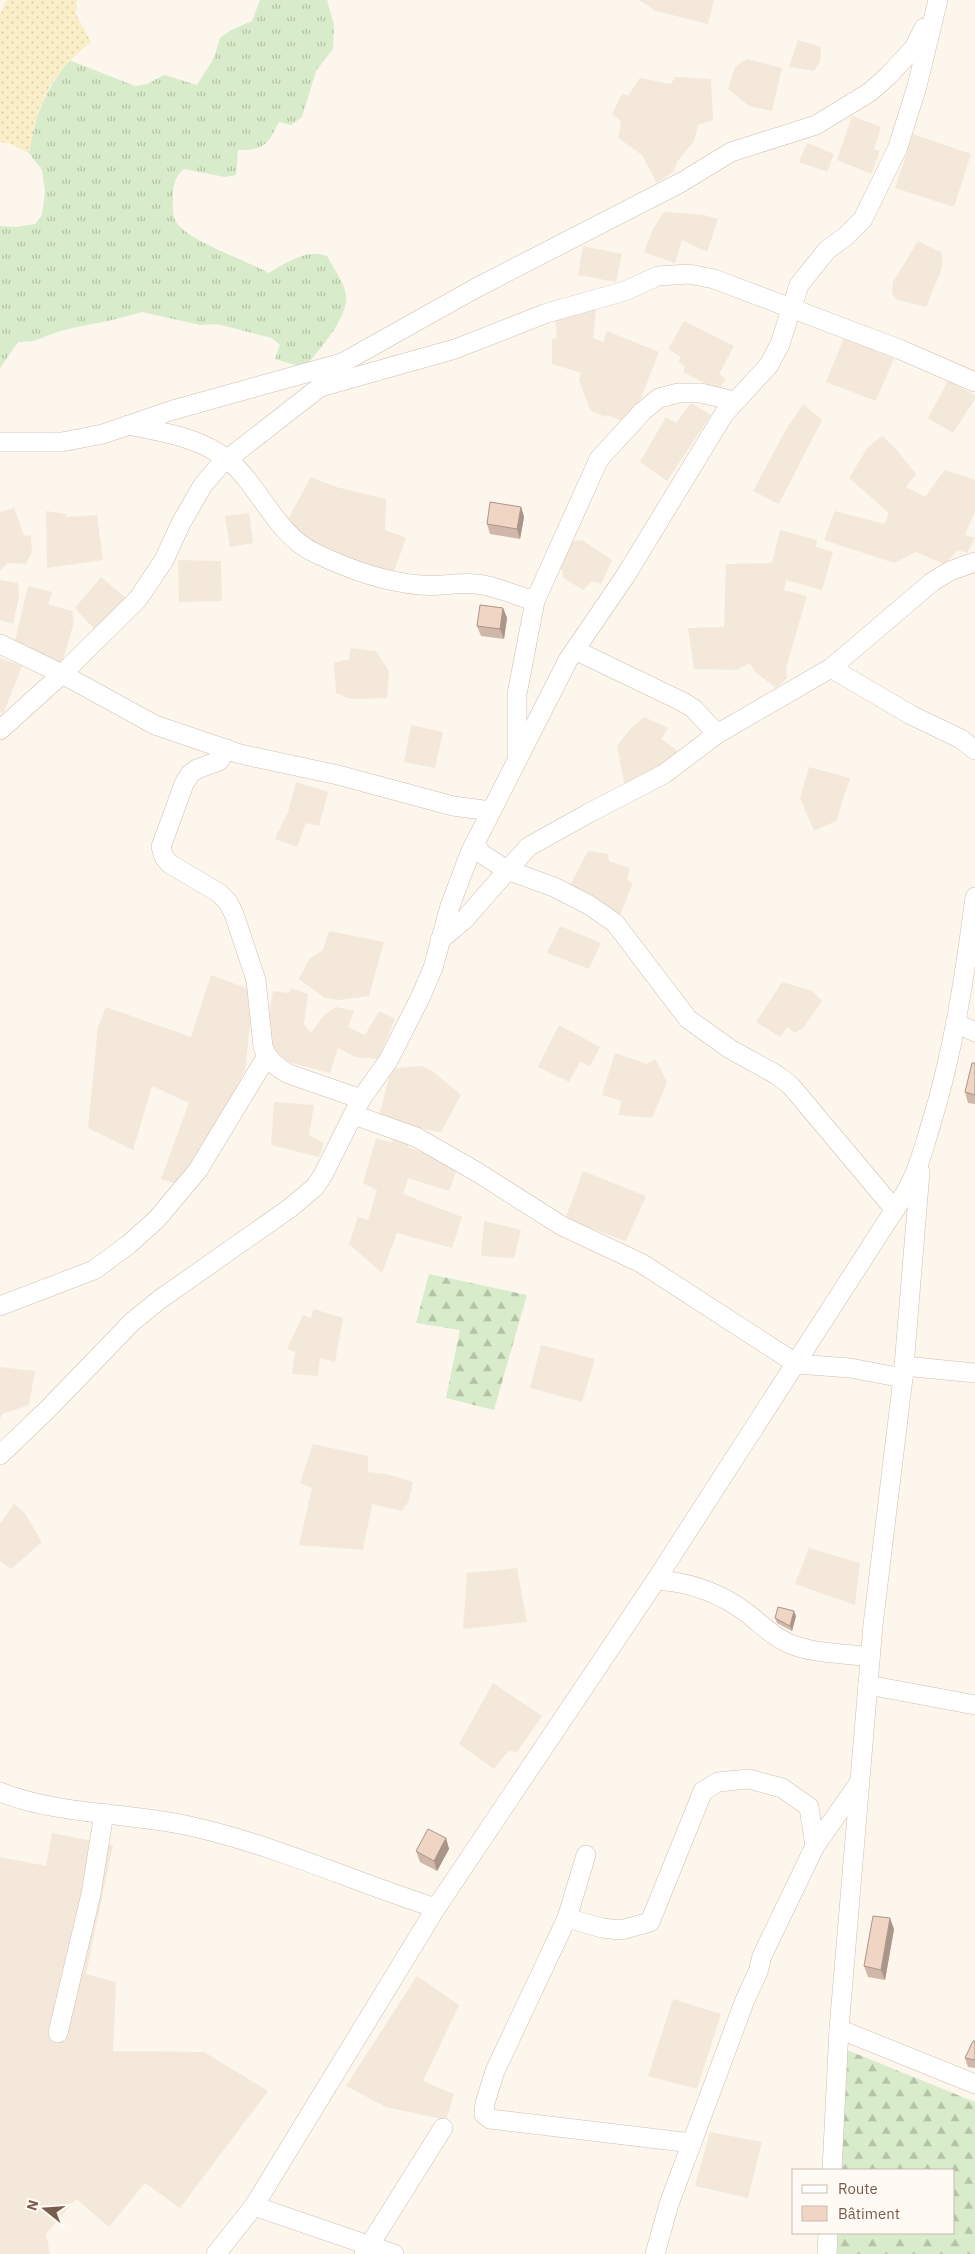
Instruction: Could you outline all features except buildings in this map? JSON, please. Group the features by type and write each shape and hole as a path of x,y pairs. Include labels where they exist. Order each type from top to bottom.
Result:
{"street":[{"path":"0,1455 48,1409 132,1322 159,1300 290,1208 314,1187 332,1160 358,1107 388,1061 420,998 433,968 450,906 474,844 550,694 575,650 626,575 724,414 769,365 780,344 799,285 827,250 846,237 863,219 898,147 917,86 938,0"},
{"path":"0,442 62,442 103,434 172,410 342,363 476,288 682,182 731,152 816,125 870,92 888,76 914,48 938,0"},
{"path":"320,387 455,349 547,313 625,291 658,276 689,274 714,279 791,310 899,349 975,382"},
{"path":"0,730 62,674 138,599 164,560 181,523 203,485 227,459 320,387 342,363"},
{"path":"517,760 517,694 535,601 599,459 642,411 659,398 678,393 701,393 734,401"},
{"path":"128,425 175,434 199,443 227,459 239,471 285,530 298,543 315,553 386,581 444,586 477,584 535,601"},
{"path":"440,940 464,920 528,847 664,774 717,734 831,668 932,582 975,562"},
{"path":"0,644 62,674 155,725 227,749 338,775 453,806 491,811"},
{"path":"575,650 694,708 717,734"},
{"path":"831,668 911,715 961,739 975,750"},
{"path":"227,749 219,761 197,769 190,774 184,784 161,847 164,857 170,864 218,893 231,908 256,980 263,1047 267,1056 279,1069 416,1136 478,1172 562,1226 641,1263 796,1364 903,1372 975,1372"},
{"path":"474,844 482,854 507,870 574,897 616,923 688,1019 730,1049 777,1074 791,1086 895,1210"},
{"path":"216,2254 254,2206 436,1908 656,1580 910,1186 922,1156 938,1104 972,938 975,897"},
{"path":"956,1023 975,1032"},
{"path":"0,1306 94,1270 128,1245 157,1219 198,1170 267,1056"},
{"path":"832,2169 839,2029 870,1657 903,1372 922,1156"},
{"path":"656,1580 680,1582 718,1596 746,1613 771,1634 799,1648 870,1657"},
{"path":"868,1685 975,1704"},
{"path":"567,1918 602,1928 621,1930 650,1922 672,1873 703,1791 718,1782 749,1779 782,1788 809,1806 815,1846"},
{"path":"655,2254 669,2204 745,2000 758,1972 762,1956 815,1846 859,1783"},
{"path":"0,1792 15,1798 71,1811 104,1813 193,1827 271,1848 374,1888 436,1908"},
{"path":"58,2033 91,1894 104,1813"},
{"path":"586,1855 567,1918 494,2071 484,2104 484,2114 490,2119 692,2143"},
{"path":"839,2029 975,2084"},
{"path":"366,2250 443,2128"},
{"path":"254,2206 366,2250 394,2254"},
{"path":"827,2254 828,2234"}],"shaded area":[{"path":"639,0 714,0 708,24 656,11"},
{"path":"798,40 821,47 820,62 814,71 789,67"},
{"path":"747,59 782,68 772,111 749,106 728,89 735,67"},
{"path":"675,77 711,79 713,120 698,125 694,141 677,162 673,172 657,183 642,155 618,138 621,121 612,114 622,94 628,96 640,78 671,84"},
{"path":"852,116 881,127 874,149 880,151 871,174 837,160"},
{"path":"913,134 971,154 954,207 895,188"},
{"path":"807,143 834,154 827,172 799,162"},
{"path":"664,212 704,215 718,219 707,252 682,240 675,263 644,252 653,229"},
{"path":"918,241 942,253 942,268 926,307 897,300 892,293 893,282"},
{"path":"583,246 622,254 616,282 578,275"},
{"path":"581,310 596,310 593,338 603,342 607,331 659,352 641,398 626,423 608,415 606,417 591,411 579,380 581,373 552,364 552,339 557,338 555,315"},
{"path":"684,321 734,346 719,374 726,379 718,390 683,372 685,366 678,362 681,357 668,349"},
{"path":"844,338 894,358 876,401 826,382"},
{"path":"948,381 975,395 975,399 953,433 928,418"},
{"path":"691,403 711,415 667,481 640,462 666,417 676,423"},
{"path":"803,404 822,420 779,504 753,491 784,433"},
{"path":"882,436 895,448 916,474 906,487 925,497 945,470 975,480 975,511 965,535 975,538 967,553 958,550 944,564 916,552 894,563 824,540 835,511 884,524 889,513 849,478 868,447"},
{"path":"311,477 336,487 386,499 385,530 406,538 392,577 304,545 287,521"},
{"path":"14,508 24,536 31,535 32,552 26,564 8,563 0,571 0,512"},
{"path":"46,511 66,514 66,517 97,515 103,560 47,568"},
{"path":"249,513 253,543 230,547 225,516"},
{"path":"780,530 817,540 816,547 833,552 822,590 786,580 784,590 807,596 786,668 787,678 776,688 755,672 750,663 737,670 694,669 688,628 724,627 726,564 772,563"},
{"path":"582,540 612,560 601,584 592,581 583,590 564,578 561,567 571,541"},
{"path":"178,560 221,561 222,601 179,602"},
{"path":"101,577 127,599 95,630 75,608"},
{"path":"0,580 18,583 19,597 13,624 0,620"},
{"path":"28,586 52,592 48,604 72,611 74,622 62,663 28,650 29,646 15,641"},
{"path":"351,648 376,651 389,671 387,698 351,699 336,693 334,663 349,659"},
{"path":"0,658 22,666 3,714 0,712"},
{"path":"644,717 668,728 661,739 682,754 626,792 617,746 630,729"},
{"path":"411,725 443,732 435,768 404,762"},
{"path":"809,767 850,778 836,821 814,831 800,798"},
{"path":"296,782 328,792 319,826 306,823 297,847 275,839 288,812"},
{"path":"588,851 608,854 609,861 630,868 627,880 633,883 620,915 593,904 569,887"},
{"path":"560,926 601,943 589,969 547,953"},
{"path":"329,931 384,942 369,996 339,1000 325,998 299,979 309,959 323,950"},
{"path":"211,975 254,991 245,1070 207,1154 183,1186 161,1179 189,1103 152,1086 133,1150 88,1128 98,1027 106,1007 191,1037"},
{"path":"782,982 812,991 822,1001 803,1028 795,1033 787,1027 780,1037 756,1022"},
{"path":"291,988 308,994 304,1024 311,1033 325,1014 336,1007 354,1011 348,1027 365,1035 379,1011 395,1019 378,1059 355,1057 338,1048 330,1073 288,1062 272,1049 267,1025 273,991 289,993"},
{"path":"559,1025 600,1047 590,1066 580,1062 569,1082 538,1067"},
{"path":"615,1053 647,1064 655,1059 667,1082 652,1118 619,1115 621,1101 602,1095"},
{"path":"421,1066 431,1070 461,1095 441,1132 378,1121 391,1069"},
{"path":"274,1102 314,1105 309,1135 324,1143 319,1157 271,1145"},
{"path":"395,1133 410,1137 408,1147 458,1166 449,1191 408,1178 403,1194 462,1217 452,1248 397,1233 382,1273 349,1244 358,1217 368,1220 377,1190 363,1183 376,1138 392,1143"},
{"path":"583,1171 646,1196 626,1241 565,1219"},
{"path":"484,1221 521,1230 514,1258 481,1256"},
{"path":"314,1309 343,1318 335,1362 320,1358 318,1376 292,1374 295,1352 287,1349 303,1315 311,1318"},
{"path":"541,1345 595,1359 582,1402 530,1388"},
{"path":"0,1367 35,1371 29,1405 2,1414 0,1419"},
{"path":"313,1444 368,1456 368,1472 387,1474 413,1482 409,1500 402,1511 372,1504 363,1550 299,1545 312,1488 300,1483"},
{"path":"14,1504 24,1512 42,1542 11,1569 0,1561 0,1524"},
{"path":"809,1548 860,1563 855,1605 795,1584"},
{"path":"517,1568 527,1622 463,1629 467,1573"},
{"path":"493,1683 542,1716 517,1752 508,1751 494,1769 459,1744"},
{"path":"52,1833 113,1845 86,1974 116,1982 113,2051 204,2052 268,2091 180,2208 145,2183 109,2227 76,2199 46,2234 50,2254 0,2254 0,1857 46,1866"},
{"path":"417,1976 459,2005 423,2081 454,2094 446,2120 386,2107 346,2086"},
{"path":"673,1999 721,2014 697,2089 648,2076"},
{"path":"710,2132 762,2142 748,2198 695,2186"}],"green space":[{"path":"260,0 327,0 334,25 333,49 316,71 302,117 291,125 279,122 264,145 254,149 238,150 236,175 225,177 184,169 178,175 174,185 173,215 181,228 191,235 218,250 269,273 289,261 305,255 320,254 327,256 345,290 346,304 343,313 326,341 307,365 295,365 275,359 280,345 272,338 217,324 200,325 142,312 63,330 33,341 18,342 0,368 0,226 16,227 35,224 42,215 45,192 42,170 29,153 38,114 47,93 60,72 69,60 135,86 147,84 164,75 197,85 214,58 220,38 231,30 252,21"},
{"path":"429,1274 527,1295 494,1410 446,1398 460,1330 416,1323"},
{"path":"837,2046 975,2102 975,2254 824,2254 825,2234 955,2234 955,2169 828,2169"}],"sand":[{"path":"7,0 77,0 76,14 91,42 55,78 41,104 29,153 11,144 0,142 0,14"}]}
